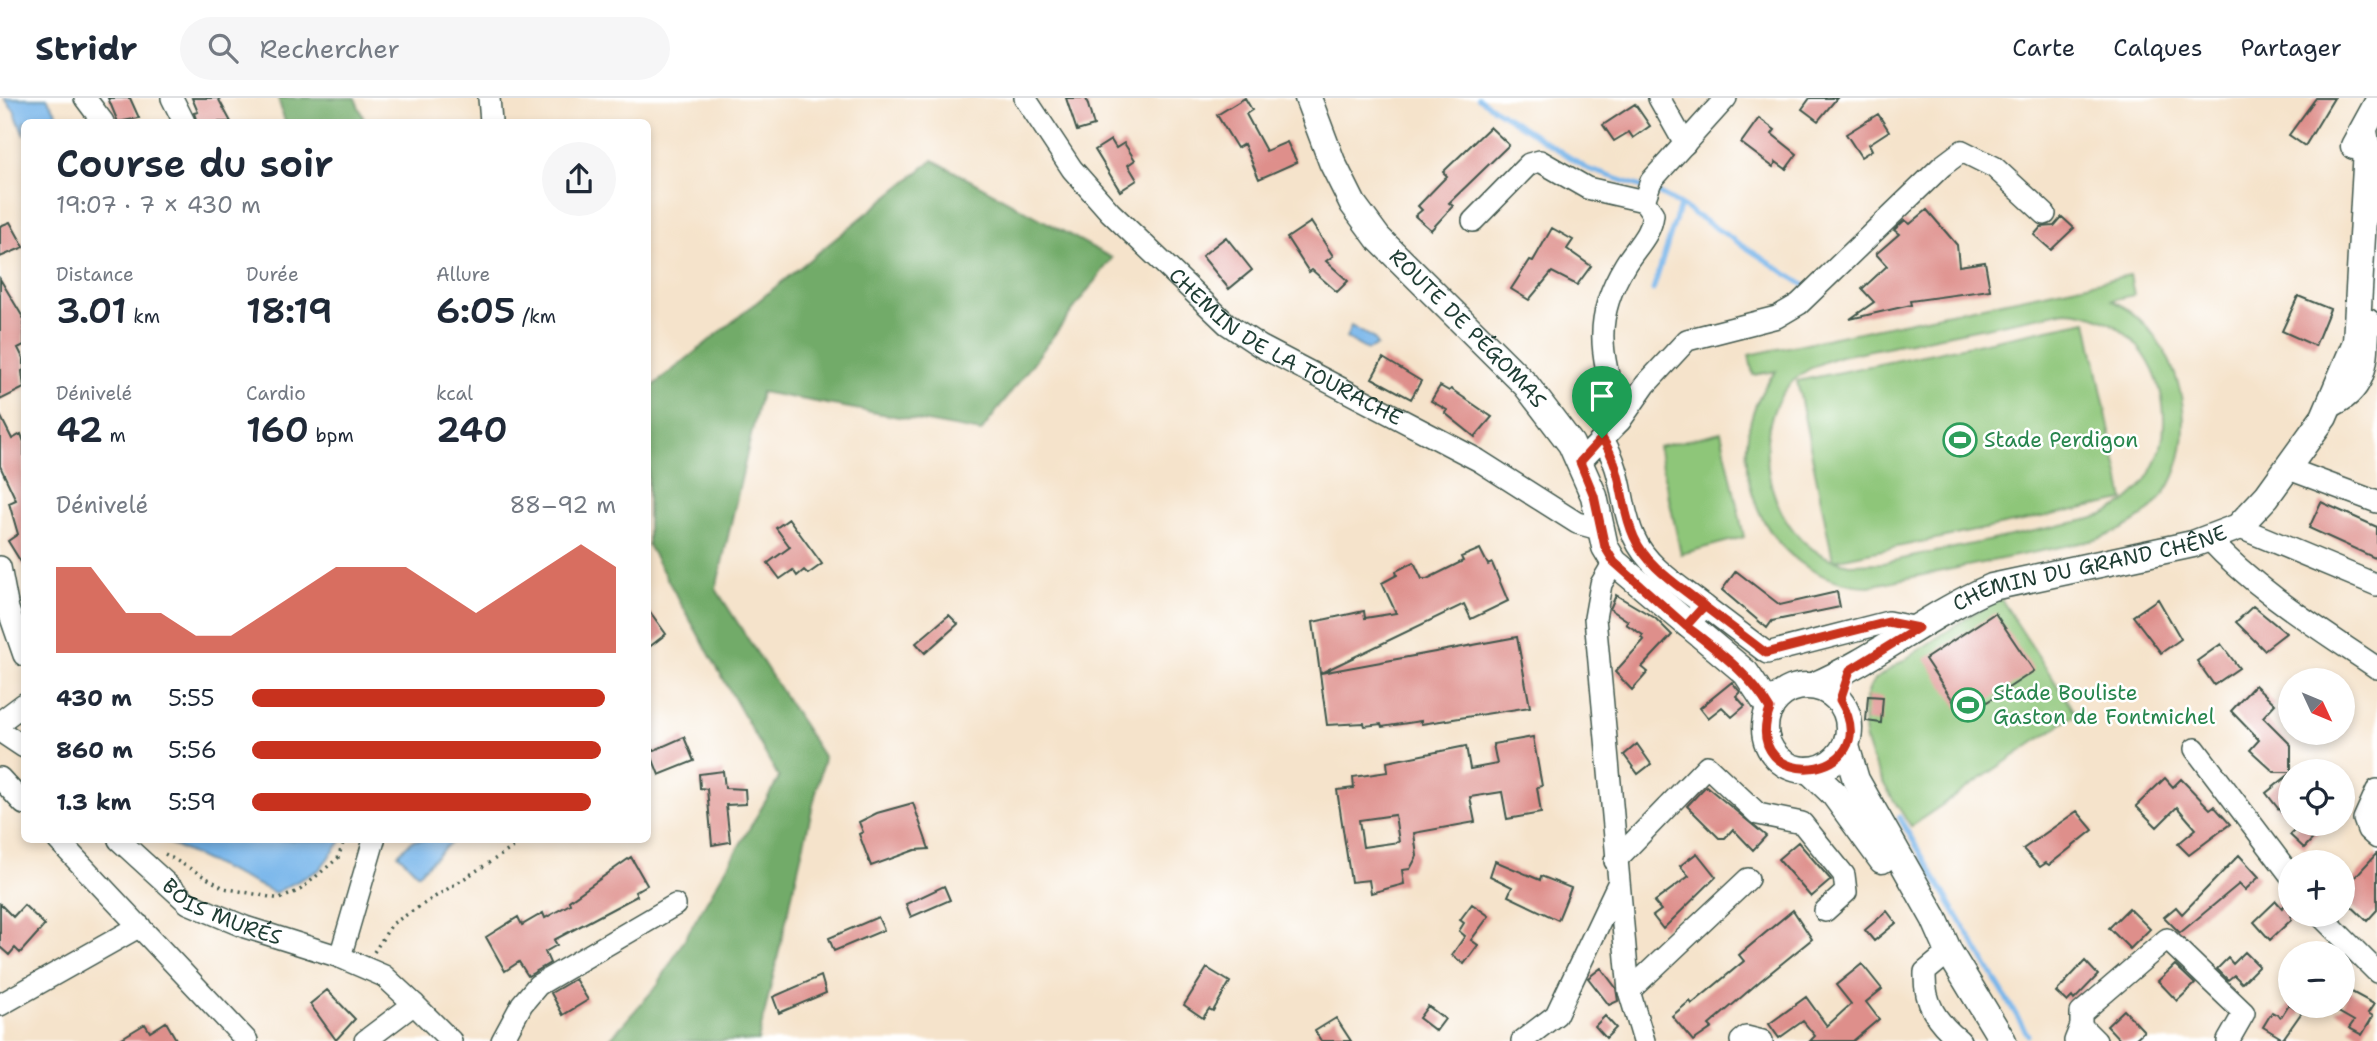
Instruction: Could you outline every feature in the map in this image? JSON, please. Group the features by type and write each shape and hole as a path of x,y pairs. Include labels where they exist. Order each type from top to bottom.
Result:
{"main road":[{"name":"ROUTE DE PÉGOMAS","path":"1308,98 1332,162 1353,204 1378,238 1526,385 1554,419 1580,462 1594,496 1600,529 1614,562 1686,626 1746,673 1770,709"},
{"name":"CHEMIN DU GRAND CHÊNE","path":"2364,359 2356,342 2371,121"},
{"name":"CHEMIN DU GRAND CHÊNE","path":"2364,359 2344,335 2347,187 2352,148 2371,121"},
{"name":"CHEMIN DU GRAND CHÊNE","path":"1802,687 1850,670 1961,600 1992,587 2208,538 2238,527 2289,469 2328,408 2364,359"},
{"path":"1840,700 1850,670"},
{"name":"ROUTE DE PÉGOMAS","path":"1746,673 1802,687"},
{"path":"1846,746 1831,763 1809,770 1788,766 1772,751 1765,730 1775,700 1802,687 1823,688 1840,700 1850,722 1846,746 1856,780 1934,918 1949,952 2003,1041"},
{"path":"1809,770 1834,794 1925,924 1949,952"}],"street":[{"path":"85,98 101,119"},
{"path":"172,98 182,119"},
{"path":"489,98 491,119"},
{"name":"CHEMIN DE LA TOURACHE","path":"1025,98 1072,169 1110,212 1227,324 1282,358 1478,460 1577,523 1600,529"},
{"path":"1660,98 1685,144"},
{"path":"1647,192 1726,98"},
{"path":"1580,462 1619,421 1646,384 1687,340 1777,317 1799,304 1942,166 1962,151 1994,167 2045,214"},
{"path":"1474,221 1529,164 1541,161 1587,188 1647,192"},
{"path":"1619,421 1600,340 1607,306 1624,266 1651,227 1653,214 1647,192"},
{"path":"1602,438 1614,456 1632,535 1641,551 1704,606 1766,653 1888,622 1918,628"},
{"path":"2289,469 2377,502"},
{"path":"2238,527 2377,585"},
{"path":"2208,538 2230,562 2283,604 2377,668"},
{"path":"1614,562 1601,584 1595,618 1617,886 1629,991 1644,1041"},
{"path":"0,567 4,608 21,648"},
{"path":"1686,626 1704,606"},
{"path":"0,722 21,706"},
{"path":"0,731 21,745"},
{"path":"2195,749 2278,859"},
{"path":"1615,861 1706,766 1758,814 1802,822 1844,875 1846,892 1825,911"},
{"path":"0,778 21,801"},
{"path":"2377,790 2364,819 2368,830 2377,838"},
{"path":"61,843 247,1041"},
{"name":"BOIS MURÉS","path":"122,843 188,903 245,927 366,966 384,976 451,1041"},
{"path":"340,957 373,843"},
{"path":"1629,991 1748,879"},
{"path":"1522,1041 1556,1015 1617,886"},
{"path":"502,1041 522,1004 538,985 675,905"},
{"path":"0,1005 140,926"},
{"path":"2332,927 2377,972"},
{"path":"2084,1036 2081,1013 2167,939 2244,1013 2228,1041"},
{"path":"1949,952 1926,972 1924,992 1929,1008 1944,1028 1960,1041"},
{"path":"365,1041 414,1004"},
{"path":"1741,1041 1746,1037 1762,1041"}],"path":[{"path":"157,846 224,888 280,899 300,890 338,858 343,843"},
{"path":"366,966 392,924 520,843"}],"green space":[{"path":"278,98 355,98 364,119 284,119"},
{"path":"933,160 1112,258 981,432 761,392 716,589 824,758 758,1041 608,1041 657,986 779,778 651,550 651,388"},
{"name":"Stade Perdigon","path":"2130,275 2134,295 2112,300 2136,316 2155,337 2170,362 2180,390 2184,420 2182,449 2174,476 2153,508 2138,520 2104,537 1869,586 1831,579 1800,562 1775,537 1757,507 1748,473 1748,438 1757,403 1776,371 1753,375 1749,355","holes":["2066,311 2104,320 2133,341 2153,370 2163,404 2162,440 2151,473 2127,501 2091,519 1883,563 1849,564 1834,560 2124,500 2087,321 1797,381 1833,560 1812,549 1795,532 1782,512 1772,489 1767,464 1767,439 1772,415 1782,394 1794,380 1808,370 1841,356"]},
{"path":"1721,432 1744,537 1681,554 1658,447"},
{"name":"Stade Bouliste Gaston de Fontmichel","path":"2001,599 2076,714 1911,826 1889,793 1871,756 1863,717 1866,698 1874,680 1976,612"}],"water":[{"path":"4,98 47,98 60,119 21,119 21,128 14,110"},
{"path":"1351,326 1374,339 1377,346 1367,350 1346,338"},
{"path":"168,843 340,843 319,870 275,893"},
{"path":"410,843 450,843 418,874 398,854"}],"building":[{"path":"108,98 130,98 139,118 117,119"},
{"path":"192,98 218,98 229,119 196,119 194,113 198,112"},
{"path":"1066,98 1086,98 1094,126 1077,131"},
{"path":"1245,98 1252,110 1246,114 1266,151 1287,142 1297,162 1259,179 1244,144 1237,148 1217,115"},
{"path":"1810,98 1837,98 1818,121 1802,109"},
{"path":"2316,98 2334,98 2305,146 2289,135"},
{"path":"1635,104 1650,126 1633,138 1629,132 1614,141 1603,125"},
{"path":"1878,114 1889,131 1869,144 1872,150 1861,157 1846,134"},
{"path":"1759,118 1775,130 1772,134 1797,154 1786,169 1776,162 1773,167 1741,143"},
{"path":"1490,127 1509,145 1449,203 1453,206 1431,230 1415,216 1422,210 1418,206 1447,176 1443,172"},
{"path":"1111,140 1116,148 1124,143 1135,160 1128,165 1137,180 1120,191 1095,150"},
{"path":"1927,210 1957,245 1959,266 1985,262 1990,290 1910,301 1911,305 1850,319 1874,302 1862,289 1887,266 1876,254 1899,234 1894,230 1905,220 1910,224"},
{"path":"2062,217 2074,228 2051,250 2034,235 2041,227 2054,226"},
{"path":"10,222 21,242 21,248 0,257 0,226"},
{"path":"1311,222 1333,256 1326,261 1348,281 1337,292 1312,270 1309,272 1287,238"},
{"path":"1552,228 1573,240 1567,249 1591,266 1577,285 1552,272 1529,300 1511,289 1530,260 1533,261"},
{"path":"1226,237 1252,270 1229,289 1202,256"},
{"path":"0,279 21,314 21,346 18,348 21,354 21,390 0,400"},
{"path":"2298,296 2330,309 2315,346 2282,331"},
{"path":"1383,358 1421,381 1411,399 1372,378"},
{"path":"1440,386 1449,391 1451,389 1492,417 1475,437 1445,413 1447,410 1431,401"},
{"path":"0,415 12,439 21,434 21,562 8,541 18,534 9,503 16,500 0,466"},
{"path":"2321,502 2377,527 2377,559 2309,528"},
{"path":"789,519 822,564 808,574 804,570 797,576 793,570 780,579 768,563 790,547 776,528"},
{"path":"1480,549 1488,565 1492,563 1508,601 1471,619 1464,604 1321,673 1517,637 1530,707 1421,724 1421,721 1382,727 1381,724 1365,726 1364,723 1327,725 1313,622 1364,611 1365,618 1396,613 1382,583 1397,575 1396,571 1414,562 1422,579 1427,579 1463,561 1461,557"},
{"path":"1736,571 1780,605 1837,592 1840,607 1772,621 1767,628 1722,590"},
{"path":"1616,595 1655,618 1672,635 1642,667 1648,672 1632,690 1615,672 1644,640 1641,638 1643,635 1626,624 1628,621 1610,609"},
{"path":"2158,599 2181,639 2161,653 2133,616"},
{"path":"2253,606 2286,633 2264,650 2236,622"},
{"path":"651,613 666,634 651,646"},
{"path":"1995,613 2034,671 1964,717 1925,659"},
{"path":"949,615 958,624 925,653 916,643"},
{"path":"2221,644 2239,668 2214,685 2197,661"},
{"path":"1732,682 1740,692 1736,696 1745,706 1732,717 1722,707 1708,718 1700,708"},
{"path":"2255,685 2275,704 2263,717 2278,732 2278,746 2291,746 2291,759 2278,759 2278,772 2274,772 2250,750 2259,740 2231,711"},
{"path":"1868,696 1883,697 1881,723 1866,721"},
{"path":"684,737 694,761 659,775 651,752"},
{"path":"1533,737 1542,786 1537,787 1541,813 1507,819 1502,792 1470,797 1475,822 1414,833 1417,856 1410,869 1402,870 1404,884 1371,893 1369,880 1351,882 1337,790 1354,788 1353,777 1388,772 1387,762 1466,746 1470,769 1497,764 1493,744","holes":["1395,815 1399,842 1363,847 1359,820"]},
{"path":"1637,744 1651,764 1638,774 1624,755"},
{"path":"723,771 725,788 745,789 746,804 726,805 730,842 712,845 707,789 700,788 699,774"},
{"path":"2165,778 2173,787 2181,779 2210,809 2214,806 2230,824 2189,855 2178,844 2196,829 2177,807 2157,827 2136,806"},
{"path":"2278,783 2278,808 2266,793"},
{"path":"1706,786 1766,836 1753,850 1733,829 1725,838 1719,838 1687,806"},
{"path":"913,803 929,849 915,850 871,866 859,834 863,832 859,822 877,813"},
{"path":"2077,811 2093,830 2049,865 2046,863 2040,867 2023,849"},
{"path":"2291,836 2316,836 2304,848"},
{"path":"1798,842 1831,880 1811,897 1778,859"},
{"path":"1697,853 1716,877 1663,929 1653,916 1661,910 1654,902 1689,876 1680,866"},
{"path":"2377,853 2377,910 2367,921 2355,910 2355,877"},
{"path":"2239,855 2259,877 2245,890 2239,884 2180,933 2164,917 2176,907 2182,914"},
{"path":"631,857 647,885 635,892 637,896 554,940 557,945 545,952 550,963 528,976 519,962 505,971 486,937 518,917 522,925 543,913 545,918 570,904 569,901"},
{"path":"1495,861 1540,880 1541,876 1571,888 1558,920 1508,896 1512,887 1490,876"},
{"path":"944,886 950,900 911,917 906,904"},
{"path":"2276,901 2278,927 2284,927 2270,940 2254,922"},
{"path":"0,904 13,917 24,905 45,925 20,953 15,948 9,955 0,947"},
{"path":"1472,904 1489,916 1471,940 1478,945 1464,964 1452,955 1465,936 1459,931 1464,923 1460,920"},
{"path":"2129,908 2150,929 2130,949 2109,928"},
{"path":"1793,910 1812,939 1709,1025 1712,1028 1693,1041 1672,1016 1690,1001 1692,1004 1744,961 1739,955"},
{"path":"1887,911 1896,923 1874,941 1865,930"},
{"path":"878,917 884,930 834,951 829,938"},
{"path":"2245,952 2259,966 2242,983 2234,975 2228,980 2217,969 2228,958 2233,964"},
{"path":"2085,961 2098,975 2074,1000 2072,997 2067,1002 2056,992"},
{"path":"1862,964 1882,989 1866,1002 1879,1019 1853,1041 1810,1041 1815,1036 1803,1021 1779,1038 1769,1024 1806,997 1827,1026 1851,1004 1836,985"},
{"path":"2175,965 2195,984 2177,1001 2158,981"},
{"path":"1207,968 1230,982 1213,1011 1209,1009 1203,1018 1184,1005"},
{"path":"1601,968 1616,988 1618,1001 1609,1005 1588,978"},
{"path":"821,976 826,993 779,1013 773,997"},
{"path":"575,979 588,1000 563,1015 551,993"},
{"path":"327,990 355,1019 336,1040 310,1004"},
{"path":"2355,994 2374,1004 2368,1013 2373,1016 2362,1035 2349,1028 2354,1021 2349,1018 2355,1018"},
{"path":"1428,1006 1445,1019 1436,1031 1419,1018"},
{"path":"2124,1010 2144,1031 2133,1041 2121,1041 2107,1026"},
{"path":"2272,1012 2278,1018 2298,1018 2283,1039 2263,1027"},
{"path":"1605,1016 1616,1028 1606,1038 1595,1026"},
{"path":"1336,1018 1351,1041 1321,1041 1315,1031"},
{"path":"166,1022 177,1041 117,1041 145,1024 150,1032"}],"waterway":[{"path":"1478,98 1588,169 1645,188"},
{"path":"1653,290 1680,205 1654,191"},
{"path":"1680,205 1804,285"},
{"path":"1899,817 2028,1035"}],"place":[{"name":"Stade Perdigon","path":"1960,440"},
{"name":"Stade Bouliste Gaston de Fontmichel","path":"1968,705"}],"route":[{"path":"1602,438 1580,462 1594,496 1605,547 1614,562 1686,626 1704,606 1766,653 1888,622 1918,628 1850,670 1842,687 1840,700 1850,722 1850,734 1846,746 1831,763 1821,768 1798,769 1788,766 1772,751 1765,730 1770,709 1763,697 1746,673 1686,626 1704,606 1655,566 1641,551 1632,535 1614,456 1602,438"}]}
